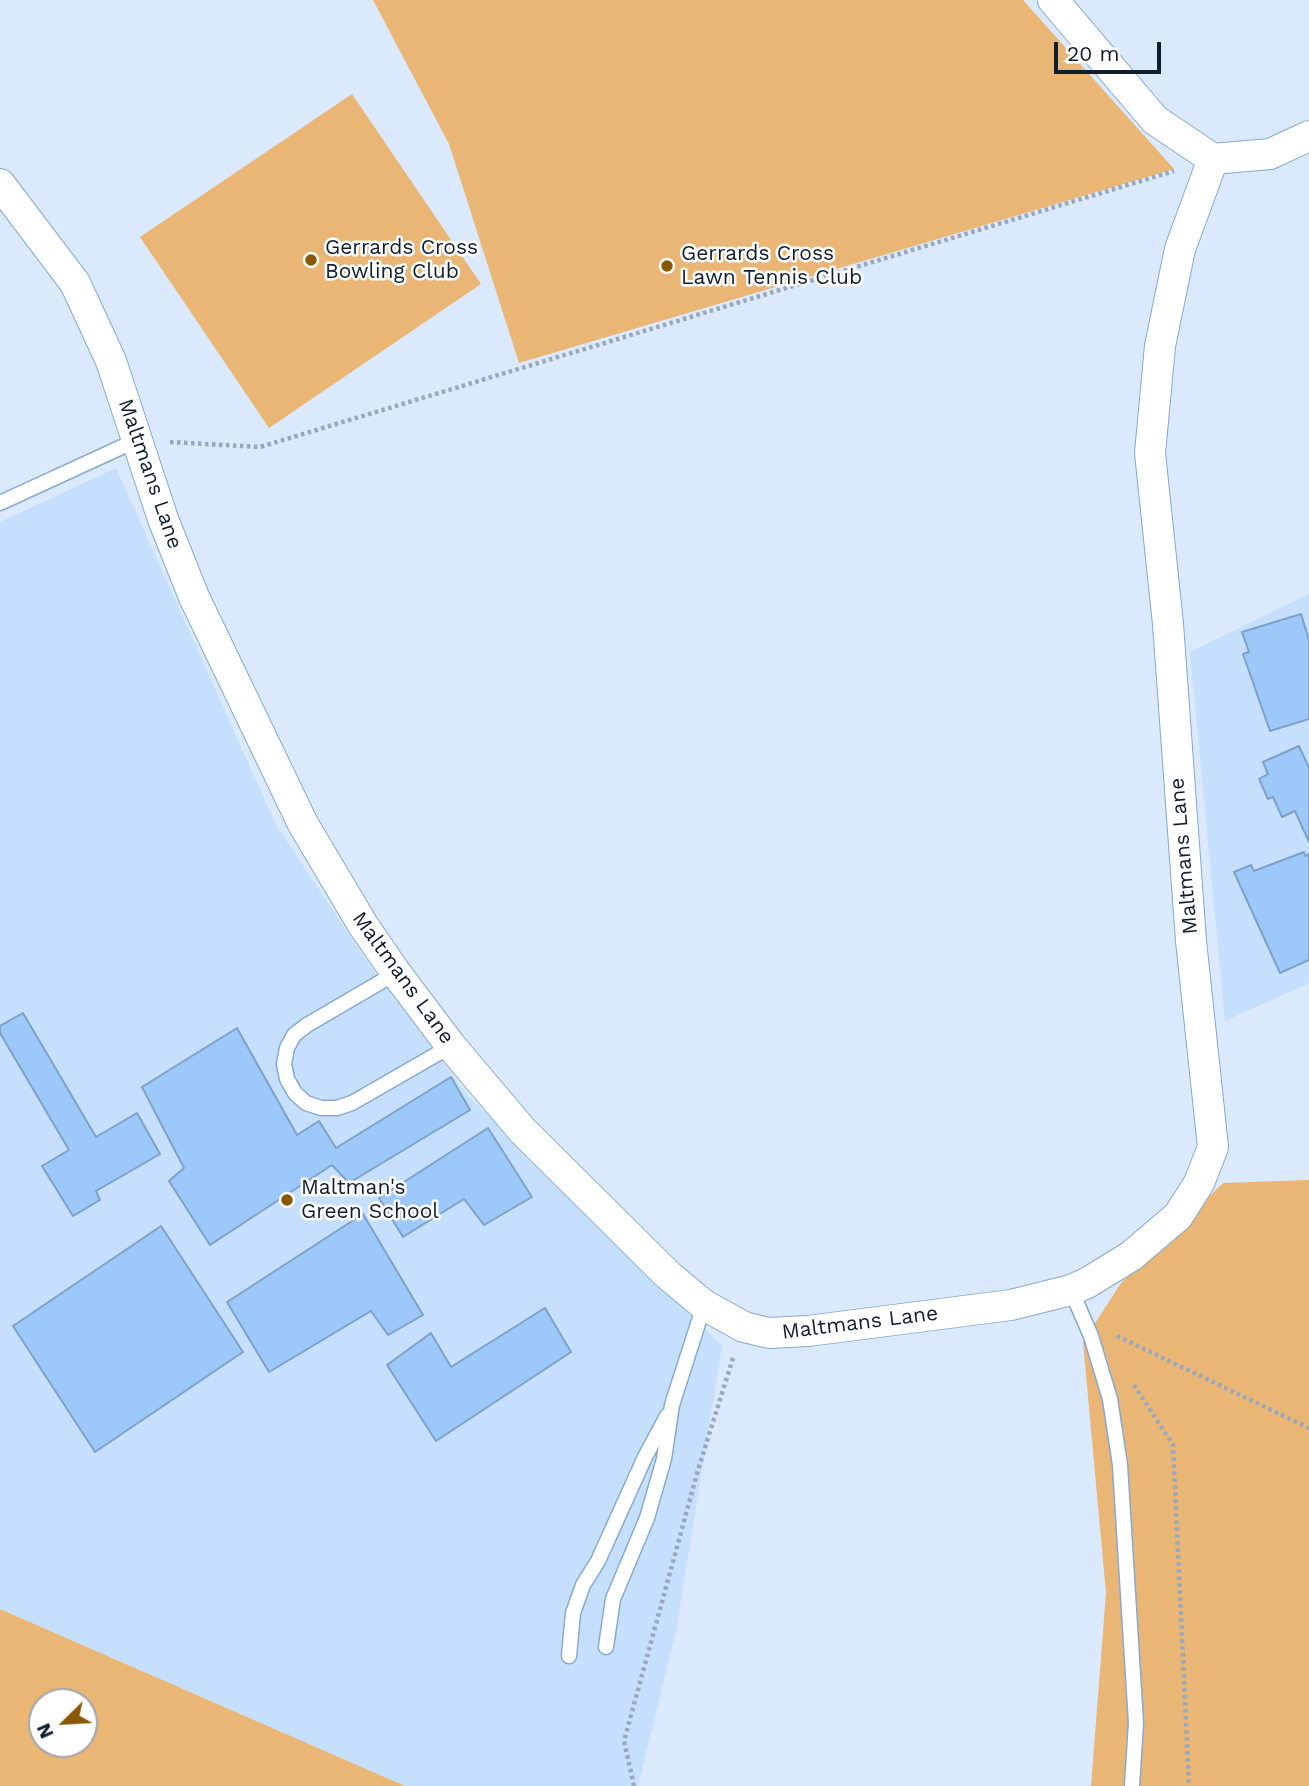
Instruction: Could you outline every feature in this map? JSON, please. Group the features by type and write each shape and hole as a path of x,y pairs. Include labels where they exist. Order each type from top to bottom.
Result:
{"street":[{"path":"1053,0 1155,120 1213,159 1270,154 1309,136"},
{"name":"Maltmans Lane","path":"0,184 75,283 111,361 163,519 194,597 298,813 363,925 451,1046 522,1130 668,1275 704,1305 744,1327 769,1333 808,1331 1011,1305 1071,1290 1131,1256 1178,1216 1199,1183 1213,1147 1191,941 1168,624 1150,453 1160,346 1180,249 1213,159"}],"lane":[{"path":"0,503 137,440"},
{"path":"396,973 294,1035 287,1048 284,1064 287,1079 295,1093 306,1103 321,1108 337,1108 352,1103 451,1046"},
{"path":"1071,1290 1091,1336 1110,1399 1120,1465 1136,1723 1132,1786"},
{"path":"606,1647 613,1599 647,1518 664,1459 672,1405 704,1305"},
{"path":"569,1656 573,1613 583,1586 598,1561 645,1457 672,1405"}],"path":[{"path":"137,440 260,447 1213,159"},
{"path":"634,1786 624,1741 698,1470 744,1327"},
{"path":"1108,1332 1309,1428"},
{"path":"1131,1380 1173,1445 1189,1786"}],"shaded area":[{"name":"Gerrards Cross Lawn Tennis Club","path":"373,0 1023,0 1174,169 519,363 449,144"},
{"name":"Gerrards Cross Bowling Club","path":"352,94 481,284 269,428 140,237"},
{"name":"Maltman's Green School","path":"116,468 276,825 366,960 468,1096 722,1346 676,1631 638,1786 405,1786 0,1609 0,522"},
{"path":"1309,594 1309,983 1225,1021 1190,652"},
{"path":"1309,1180 1309,1786 1091,1786 1106,1593 1083,1342 1121,1283 1223,1183"},
{"path":"0,1609 405,1786 0,1786"}],"building":[{"path":"1301,614 1309,640 1309,719 1270,731 1243,654 1249,652 1242,632"},
{"path":"1299,746 1309,768 1309,842 1295,811 1282,817 1273,797 1268,799 1259,779 1268,774 1263,762"},
{"path":"1304,852 1305,856 1309,854 1309,960 1280,973 1234,872 1251,865 1254,871"},
{"path":"23,1013 96,1137 137,1113 160,1154 96,1191 100,1200 73,1216 42,1166 69,1150 0,1033 0,1026"},
{"path":"237,1028 297,1135 319,1121 336,1148 451,1077 470,1110 349,1183 332,1165 210,1245 169,1181 184,1168 142,1087"},
{"path":"488,1128 532,1197 484,1225 464,1199 403,1237 379,1198"},
{"path":"363,1214 423,1315 388,1335 371,1311 269,1372 227,1302"},
{"path":"161,1226 243,1352 95,1452 13,1326"},
{"path":"545,1308 571,1352 436,1441 387,1365 431,1333 451,1367"}],"place":[{"name":"Gerrards Cross Bowling Club","path":"311,260"},
{"name":"Gerrards Cross Lawn Tennis Club","path":"667,266"},
{"name":"Maltman's Green School","path":"287,1200"}]}
